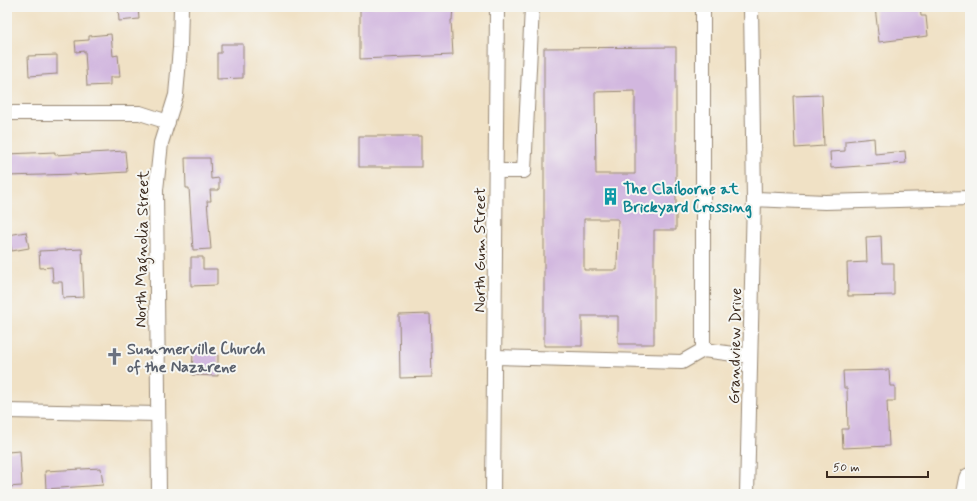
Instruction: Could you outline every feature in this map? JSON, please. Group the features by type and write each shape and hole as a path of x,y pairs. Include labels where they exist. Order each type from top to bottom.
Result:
{"main road":[{"path":"967,494 970,479"}],"street":[{"name":"North Magnolia Street","path":"159,494 156,190 161,143 176,95 180,48 181,7"},
{"name":"North Gum Street","path":"493,494 497,7"},
{"path":"496,171 524,171 532,7"},
{"path":"703,7 703,350"},
{"name":"Grandview Drive","path":"747,494 754,199 752,7"},
{"path":"7,113 140,113 168,122"},
{"path":"754,199 825,202 970,198"},
{"path":"495,357 682,362 703,350 750,356"},
{"path":"7,411 158,414"}],"building":[{"path":"118,7 138,7 139,19 119,21"},
{"path":"360,7 453,7 451,20 453,55 360,59"},
{"path":"875,7 920,7 921,16 926,16 928,36 879,42"},
{"path":"111,34 113,56 118,55 120,77 110,77 110,85 87,86 85,51 76,52 75,41 89,40 89,36"},
{"path":"221,44 243,44 243,78 217,79 217,53 221,53"},
{"name":"The Claiborne at Brickyard Crossing","path":"676,47 676,230 654,230 654,344 618,344 618,316 582,316 582,346 544,346 544,48","holes":["635,91 635,174 596,174 595,92","584,219 618,219 617,270 584,270"]},
{"path":"57,55 57,74 29,76 28,56"},
{"path":"822,95 824,146 795,148 793,96"},
{"path":"359,136 421,136 421,167 359,167"},
{"path":"874,138 875,154 905,151 906,163 831,168 830,152 845,151 845,141"},
{"path":"125,151 127,172 76,175 7,176 7,154 55,152 55,155"},
{"path":"185,158 210,158 211,179 219,178 219,190 210,190 211,201 207,201 211,249 193,250 189,188 186,188"},
{"path":"26,232 29,248 12,251 8,235"},
{"path":"881,236 882,263 894,263 894,295 848,296 847,263 867,262 866,237"},
{"path":"82,249 84,297 63,298 62,282 53,282 52,267 40,268 39,251"},
{"path":"191,257 203,257 203,269 217,269 217,285 191,286"},
{"path":"430,314 432,377 400,378 399,315"},
{"path":"193,352 218,353 218,376 192,375"},
{"path":"889,370 890,386 895,386 895,401 887,401 889,446 843,448 842,429 848,429 847,388 844,388 843,371"},
{"path":"20,451 22,486 7,487 7,452"},
{"path":"101,468 103,485 46,489 45,471"}],"place":[{"name":"The Claiborne at Brickyard Crossing","path":"610,197"},
{"name":"Summerville Church of the Nazarene","path":"114,357"}]}
